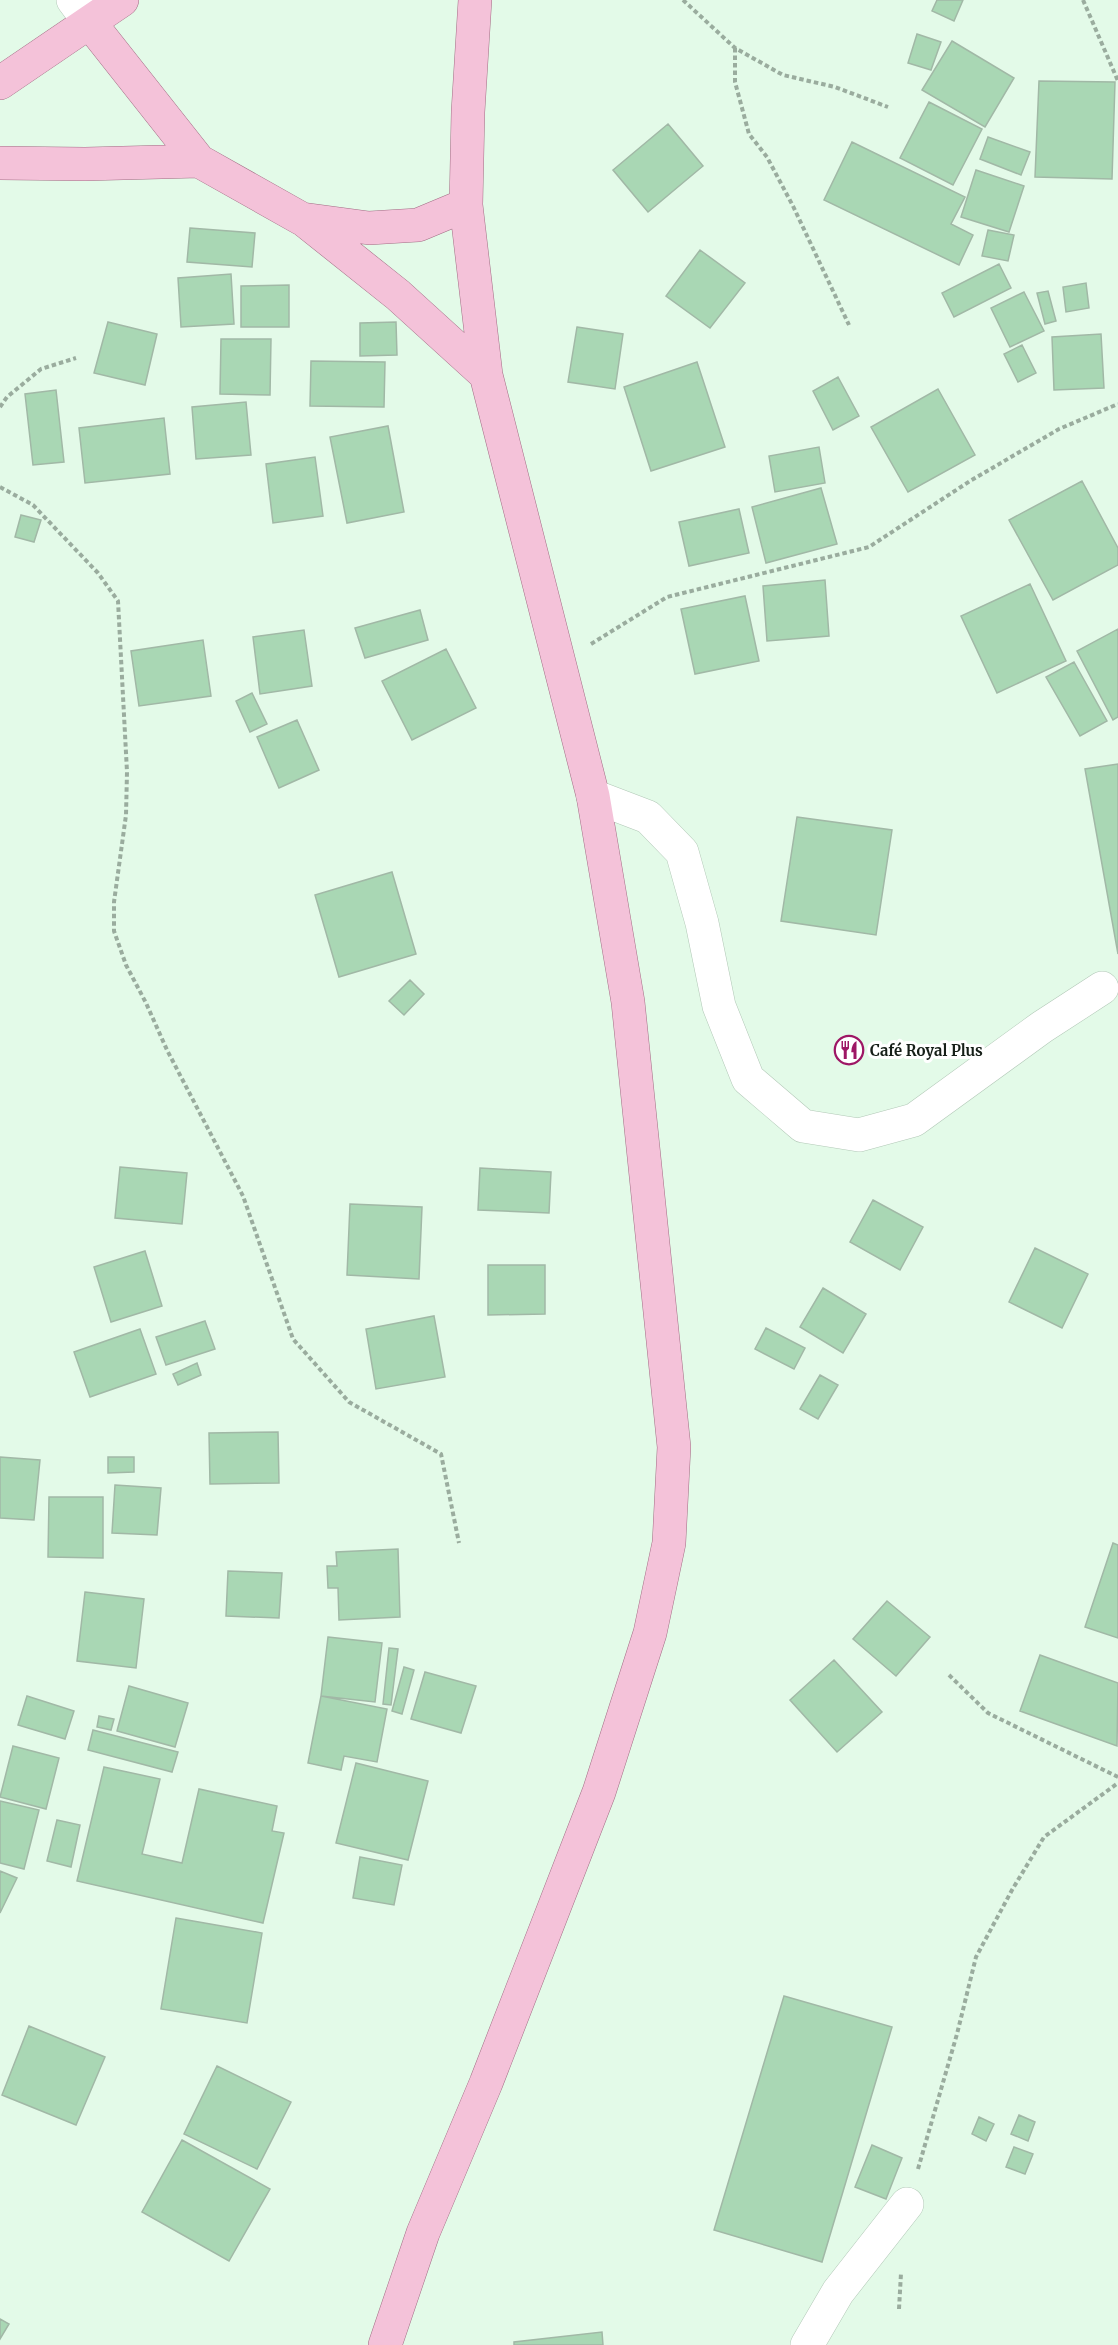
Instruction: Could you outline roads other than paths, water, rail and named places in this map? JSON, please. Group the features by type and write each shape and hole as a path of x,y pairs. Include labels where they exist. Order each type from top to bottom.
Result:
{"main road":[{"path":"0,82 81,11 122,0"},
{"path":"385,2345 423,2233 486,2083 599,1792 650,1633 669,1543 674,1447 668,1371 628,1002 594,796 486,375 466,205 468,112 475,0"},
{"path":"81,11 199,161 302,219 398,295 486,375"},
{"path":"0,163 85,164 199,161"},
{"path":"302,219 369,228 418,225 466,205"}],"street":[{"path":"594,796 648,817 682,852 702,923 718,1006 748,1079 803,1126 859,1135 914,1120 1042,1027 1102,988"},
{"path":"807,2345 838,2292 907,2204"}],"place":[{"name":"Café Royal Plus","path":"849,1050"}]}
